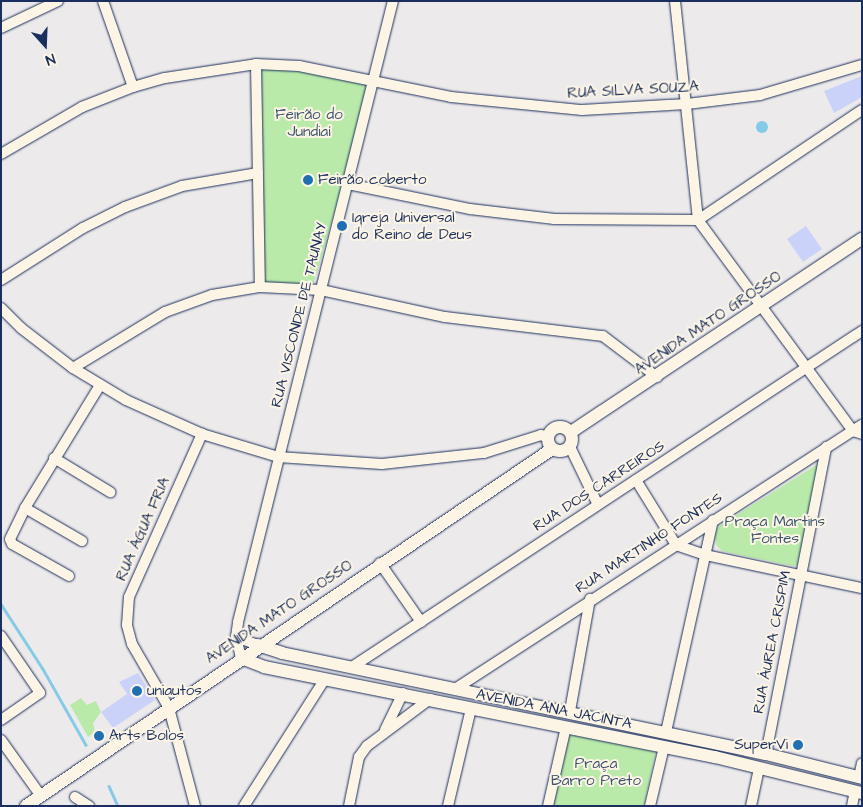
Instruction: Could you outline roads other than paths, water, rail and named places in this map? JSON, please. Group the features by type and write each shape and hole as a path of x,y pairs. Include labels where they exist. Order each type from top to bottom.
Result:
{"main road":[{"name":"AVENIDA MATO GROSSO","path":"571,432 657,377 862,239"},
{"path":"558,427 571,432 570,447 560,452 550,443 558,427"},
{"name":"AVENIDA MATO GROSSO","path":"26,806 380,563 550,443"},
{"name":"AVENIDA ANA JACINTA","path":"258,645 455,689 666,732 860,777"},
{"name":"AVENIDA ANA JACINTA","path":"241,658 306,675 403,693 471,709 715,758 858,792"},
{"path":"306,675 310,658"},
{"path":"510,716 515,701"},
{"path":"715,758 718,744"}],"street":[{"path":"1,28 58,1"},
{"path":"103,1 133,87"},
{"name":"RUA VISCONDE DE TAUNAY","path":"241,658 236,637 278,457 393,1"},
{"path":"675,1 698,220 762,305 805,367 859,430"},
{"path":"256,64 260,286"},
{"name":"RUA SILVA SOUZA","path":"1,154 82,107 133,87 165,78 256,64 299,66 374,80 451,98 582,110 687,104 760,95 862,65"},
{"path":"348,184 470,209 554,219 698,220 862,110"},
{"path":"1,280 83,228 125,207 182,186 258,173"},
{"path":"73,368 165,312 212,295 260,286 321,290 445,317 603,336 657,377"},
{"path":"1,308 20,328 73,368 100,385 202,434 278,457 382,464 484,453 541,435 550,443"},
{"name":"RUA DOS CARREIROS","path":"352,667 862,331"},
{"path":"69,576 12,544 10,539 25,508 54,458 100,385"},
{"name":"RUA MARTINHO FONTES","path":"455,689 712,520 826,447 859,430"},
{"name":"RUA ÁGUA FRIA","path":"195,806 169,708 132,644 128,624 129,597 202,434"},
{"path":"570,447 598,505"},
{"name":"RUA ÁUREA CRISPIM","path":"766,754 799,576 826,447"},
{"path":"54,458 110,492"},
{"path":"636,480 676,545 705,555 862,588"},
{"path":"25,508 82,541"},
{"path":"666,732 712,520"},
{"path":"380,563 421,622"},
{"path":"570,711 590,599"},
{"path":"1,636 40,693 1,720"},
{"path":"236,637 258,645"},
{"path":"244,806 326,679"},
{"path":"384,731 403,693"},
{"path":"349,806 359,757 384,731 430,699"},
{"path":"448,806 471,709"},
{"path":"548,806 566,727"},
{"path":"1,740 41,796"},
{"path":"650,806 664,747"},
{"path":"860,777 862,763"},
{"path":"750,806 759,769"},
{"path":"852,806 858,792"},
{"path":"76,797 89,806"}],"water":[{"path":"764,121 767,122 767,132 760,133 757,132 756,125 757,122"}],"waterway":[{"path":"1,604 43,669 86,745"},
{"path":"109,786 118,806"}],"place":[{"name":"Feirão coberto","path":"308,180"},
{"name":"Igreja Universal do Reino de Deus","path":"342,226"},
{"name":"uniautos","path":"137,691"},
{"name":"Arts Bolos","path":"99,736"},
{"name":"SuperVi","path":"798,745"}],"park label":[{"name":"Feirão do Jundiaí","path":"309,122"},
{"name":"Praça Martins Fontes","path":"775,530"},
{"name":"Praça Barro Preto","path":"596,772"}]}
